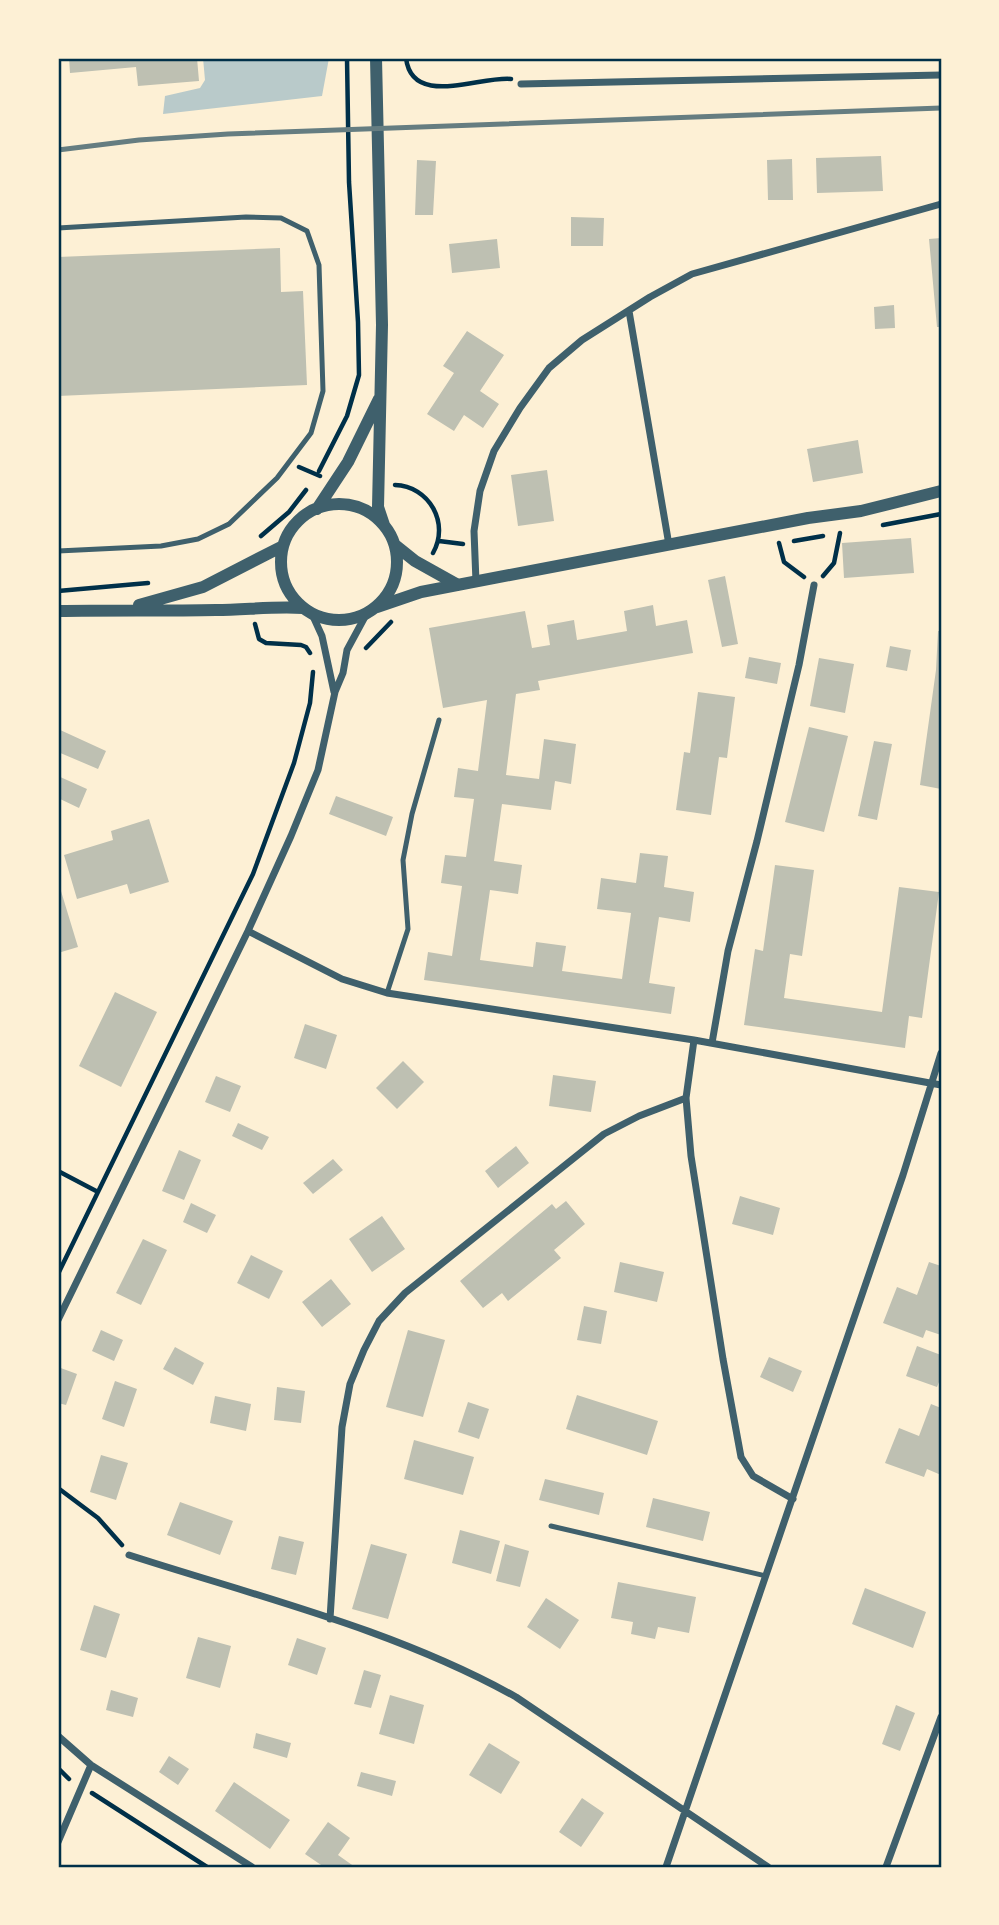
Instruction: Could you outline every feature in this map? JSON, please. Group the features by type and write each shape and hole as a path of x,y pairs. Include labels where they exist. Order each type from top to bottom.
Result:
{"street":[{"path":"376,58 382,326 378,507 395,545 415,561 458,584"},
{"path":"521,84 941,75"},
{"path":"476,582 474,531 481,491 494,451 520,408 550,368 582,340 692,274 941,204"},
{"path":"629,311 669,545"},
{"path":"317,509 348,462 380,395"},
{"path":"58,611 219,610 275,606 338,620 357,618 421,592 808,518 861,511 941,491"},
{"path":"335,692 322,636 307,611 295,600 284,580 281,557 283,546 294,526 317,509 333,504 349,505 366,511 384,525"},
{"path":"58,1320 248,931 291,836 318,769 335,692 348,650 372,610 385,598 395,579 395,545"},
{"path":"125,609 203,587 283,546"},
{"path":"712,1043 728,951 786,719 814,585"},
{"path":"248,931 342,979 387,993 694,1040 941,1085"},
{"path":"694,1040 686,1098 691,1156 741,1457 753,1476 793,1499"},
{"path":"666,1867 793,1499 941,1053"},
{"path":"330,1619 342,1427 350,1384 379,1321 405,1293 604,1134 639,1116 686,1098"},
{"path":"129,1555 423,1651 476,1675 516,1697 768,1867"},
{"path":"886,1867 941,1717"},
{"path":"58,1736 91,1765 252,1867"},
{"path":"58,1842 91,1765"}],"lane":[{"path":"58,228 246,217 281,218 307,231 319,265 323,391 311,433 277,478 229,524 198,539 160,546 58,551"},
{"path":"387,993 408,929 403,860 439,720"},
{"path":"551,1526 766,1576"}],"path":[{"path":"313,481 347,415 359,375 349,182 347,58"},
{"path":"406,58 407,68 415,80 423,83 448,87 500,78 512,79 521,84"},
{"path":"399,485 416,489 430,503 439,524 439,541 429,560"},
{"path":"258,538 289,512 309,488"},
{"path":"879,526 941,514"},
{"path":"766,545 840,533 834,563 814,585 784,562 779,543"},
{"path":"439,541 474,545"},
{"path":"58,591 154,583"},
{"path":"360,651 366,648 380,631 400,617"},
{"path":"58,1274 253,874 294,763 310,703 313,679 310,653 301,645 266,643 255,633 254,622"},
{"path":"58,1171 98,1192"},
{"path":"58,1488 111,1531 129,1555"},
{"path":"58,1768 67,1778 207,1867"}],"shaded area":[{"path":"203,58 329,58 322,96 163,114 165,96 200,88 205,80"}],"building":[{"path":"69,58 197,58 199,81 138,86 136,67 70,73"},
{"path":"881,156 883,191 817,193 816,158"},
{"path":"792,159 793,200 768,200 767,160"},
{"path":"417,160 436,161 433,215 415,215"},
{"path":"571,217 604,218 603,246 571,246"},
{"path":"941,238 941,327 937,327 929,239"},
{"path":"497,239 500,268 452,273 449,244"},
{"path":"280,248 281,292 303,291 307,385 58,396 58,257"},
{"path":"894,305 895,328 875,329 874,307"},
{"path":"467,331 504,355 480,391 499,404 483,428 464,415 454,431 427,414 454,373 443,366"},
{"path":"858,440 863,473 813,482 807,449"},
{"path":"547,470 554,521 518,526 511,475"},
{"path":"911,538 914,573 844,578 842,543"},
{"path":"725,576 738,644 722,647 708,580"},
{"path":"653,605 656,626 687,620 693,653 538,681 540,690 516,694 506,775 539,779 544,739 576,744 571,784 555,781 551,810 502,804 494,861 522,865 518,894 490,890 480,960 533,967 536,942 566,946 562,971 622,979 631,913 597,909 601,878 636,883 640,853 668,856 664,887 694,892 690,922 659,917 649,983 675,987 671,1014 424,980 428,952 452,956 462,886 441,883 445,855 466,857 474,799 454,797 458,768 478,771 487,700 443,708 429,628 525,611 532,648 550,645 547,625 574,620 577,640 627,631 624,611"},
{"path":"938,631 941,631 941,789 920,785 936,670"},
{"path":"890,646 911,650 907,671 886,667"},
{"path":"749,657 781,663 777,684 745,678"},
{"path":"819,658 854,664 845,713 810,706"},
{"path":"698,692 735,697 727,758 719,757 711,815 676,810 684,752 690,753"},
{"path":"809,727 848,736 824,832 785,822"},
{"path":"58,729 106,751 98,769 58,752"},
{"path":"874,741 892,744 877,820 858,816"},
{"path":"58,776 87,789 79,808 58,798"},
{"path":"336,796 393,817 386,836 329,814"},
{"path":"149,819 169,882 130,894 127,884 77,899 64,855 113,840 111,831"},
{"path":"775,865 814,870 802,956 790,954 784,998 882,1012 899,887 939,892 922,1018 909,1016 905,1048 744,1025 755,949 763,951"},
{"path":"61,891 78,947 58,953 58,892"},
{"path":"115,992 157,1012 121,1087 79,1066"},
{"path":"305,1024 337,1035 326,1069 294,1058"},
{"path":"403,1061 424,1082 397,1109 376,1088"},
{"path":"553,1075 596,1081 591,1112 549,1106"},
{"path":"216,1076 241,1086 230,1112 205,1102"},
{"path":"238,1123 269,1137 262,1150 232,1136"},
{"path":"516,1146 529,1163 498,1188 485,1171"},
{"path":"179,1150 201,1160 184,1200 162,1191"},
{"path":"333,1159 343,1170 313,1194 303,1183"},
{"path":"740,1196 780,1208 773,1235 732,1224"},
{"path":"566,1201 585,1224 554,1250 561,1258 508,1301 502,1293 483,1308 460,1281 552,1204 556,1209"},
{"path":"191,1203 216,1215 207,1233 183,1222"},
{"path":"382,1216 405,1249 372,1272 349,1239"},
{"path":"143,1239 167,1250 141,1305 116,1293"},
{"path":"251,1255 283,1271 269,1299 237,1283"},
{"path":"620,1262 664,1272 657,1302 614,1292"},
{"path":"929,1262 941,1266 941,1335 926,1330 923,1338 883,1323 897,1287 917,1295"},
{"path":"331,1279 351,1304 322,1327 302,1302"},
{"path":"584,1306 607,1311 601,1344 577,1340"},
{"path":"101,1330 123,1340 114,1361 92,1351"},
{"path":"408,1330 445,1340 423,1417 386,1407"},
{"path":"917,1346 941,1355 941,1377 937,1387 906,1376"},
{"path":"175,1347 204,1363 193,1385 163,1369"},
{"path":"769,1357 802,1371 793,1392 760,1377"},
{"path":"58,1367 77,1374 66,1405 58,1403"},
{"path":"115,1381 137,1389 124,1427 102,1419"},
{"path":"277,1387 305,1391 301,1423 274,1420"},
{"path":"577,1395 658,1421 647,1455 566,1429"},
{"path":"215,1396 251,1404 246,1431 210,1423"},
{"path":"468,1402 489,1409 479,1439 458,1432"},
{"path":"931,1404 941,1408 941,1475 927,1469 924,1477 885,1463 899,1428 919,1436"},
{"path":"414,1440 474,1457 463,1495 404,1479"},
{"path":"101,1455 128,1463 116,1500 90,1492"},
{"path":"545,1479 604,1493 599,1515 539,1500"},
{"path":"653,1498 710,1512 703,1541 646,1527"},
{"path":"180,1502 233,1521 220,1555 167,1535"},
{"path":"460,1530 500,1541 491,1574 452,1563"},
{"path":"279,1536 304,1542 296,1575 271,1569"},
{"path":"371,1544 407,1554 388,1619 352,1609"},
{"path":"505,1544 529,1551 520,1587 496,1581"},
{"path":"618,1582 696,1597 689,1633 658,1627 655,1639 631,1634 633,1622 611,1618"},
{"path":"865,1588 926,1612 913,1648 852,1624"},
{"path":"546,1598 579,1620 560,1649 527,1627"},
{"path":"94,1605 120,1614 106,1658 80,1650"},
{"path":"198,1637 231,1646 220,1688 186,1678"},
{"path":"297,1638 326,1648 317,1675 288,1665"},
{"path":"364,1670 381,1675 371,1708 354,1704"},
{"path":"111,1690 138,1698 133,1717 106,1710"},
{"path":"390,1695 424,1705 414,1744 379,1734"},
{"path":"896,1705 915,1713 900,1751 882,1744"},
{"path":"256,1733 291,1743 287,1758 253,1748"},
{"path":"489,1743 520,1762 501,1794 469,1775"},
{"path":"169,1756 189,1769 178,1785 159,1772"},
{"path":"361,1772 396,1781 392,1796 357,1786"},
{"path":"234,1782 290,1820 270,1849 215,1811"},
{"path":"582,1798 604,1813 581,1847 559,1832"},
{"path":"328,1822 350,1838 338,1855 355,1867 324,1867 305,1854"}],"railway":[{"path":"58,150 139,140 228,134 941,108"}]}
